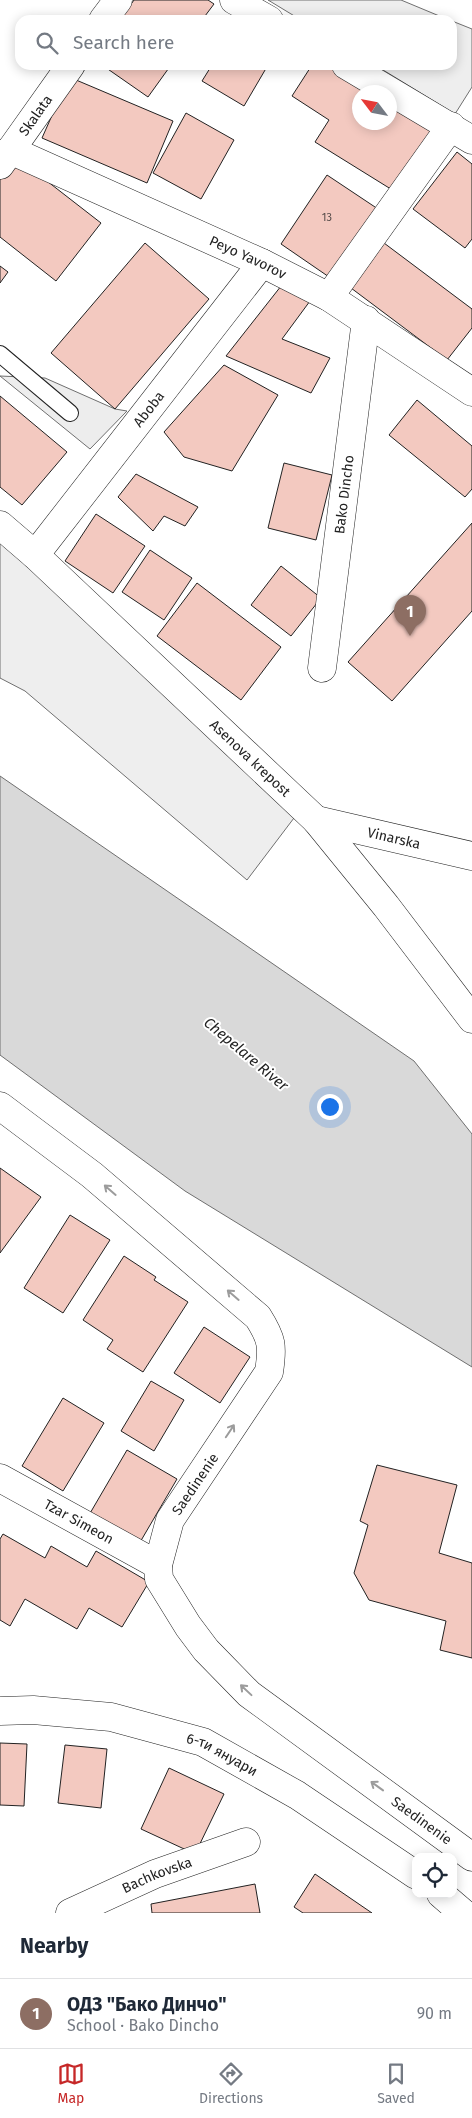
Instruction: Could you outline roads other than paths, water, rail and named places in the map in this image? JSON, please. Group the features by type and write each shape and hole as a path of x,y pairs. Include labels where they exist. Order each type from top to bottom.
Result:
{"street":[{"path":"107,15 118,0"},
{"path":"234,0 260,15"},
{"name":"Skalata","path":"5,158 67,70"},
{"path":"329,297 462,133 355,70"},
{"name":"Peyo Yavorov","path":"5,158 262,263 329,297 472,392"},
{"name":"Aboba","path":"35,555 262,263"},
{"name":"Bako Dincho","path":"322,668 366,320"},
{"name":"Asenova krepost","path":"0,524 316,820 386,906 472,1019"},
{"name":"Vinarska","path":"316,820 472,856"},
{"name":"Saedinenie","path":"0,1106 100,1181 258,1317 270,1335 272,1354 269,1372 170,1520 158,1564 160,1579 188,1626 206,1650 249,1694 472,1857"},
{"name":"Tzar Simeon","path":"0,1478 158,1564"},
{"name":"6-ти януари","path":"0,1710 34,1710 111,1717 202,1742 297,1795 412,1872"},
{"name":"Bachkovska","path":"70,1913 155,1874 246,1842"},
{"path":"446,1898 463,1913"}],"lane":[{"path":"0,354 70,413"}],"water":[{"name":"Chepelare River","path":"0,776 414,1061 472,1134 472,1367 185,1191 0,1055"}],"place":[{"name":"ОДЗ \"Бако Динчо\"","path":"410,636"}]}
